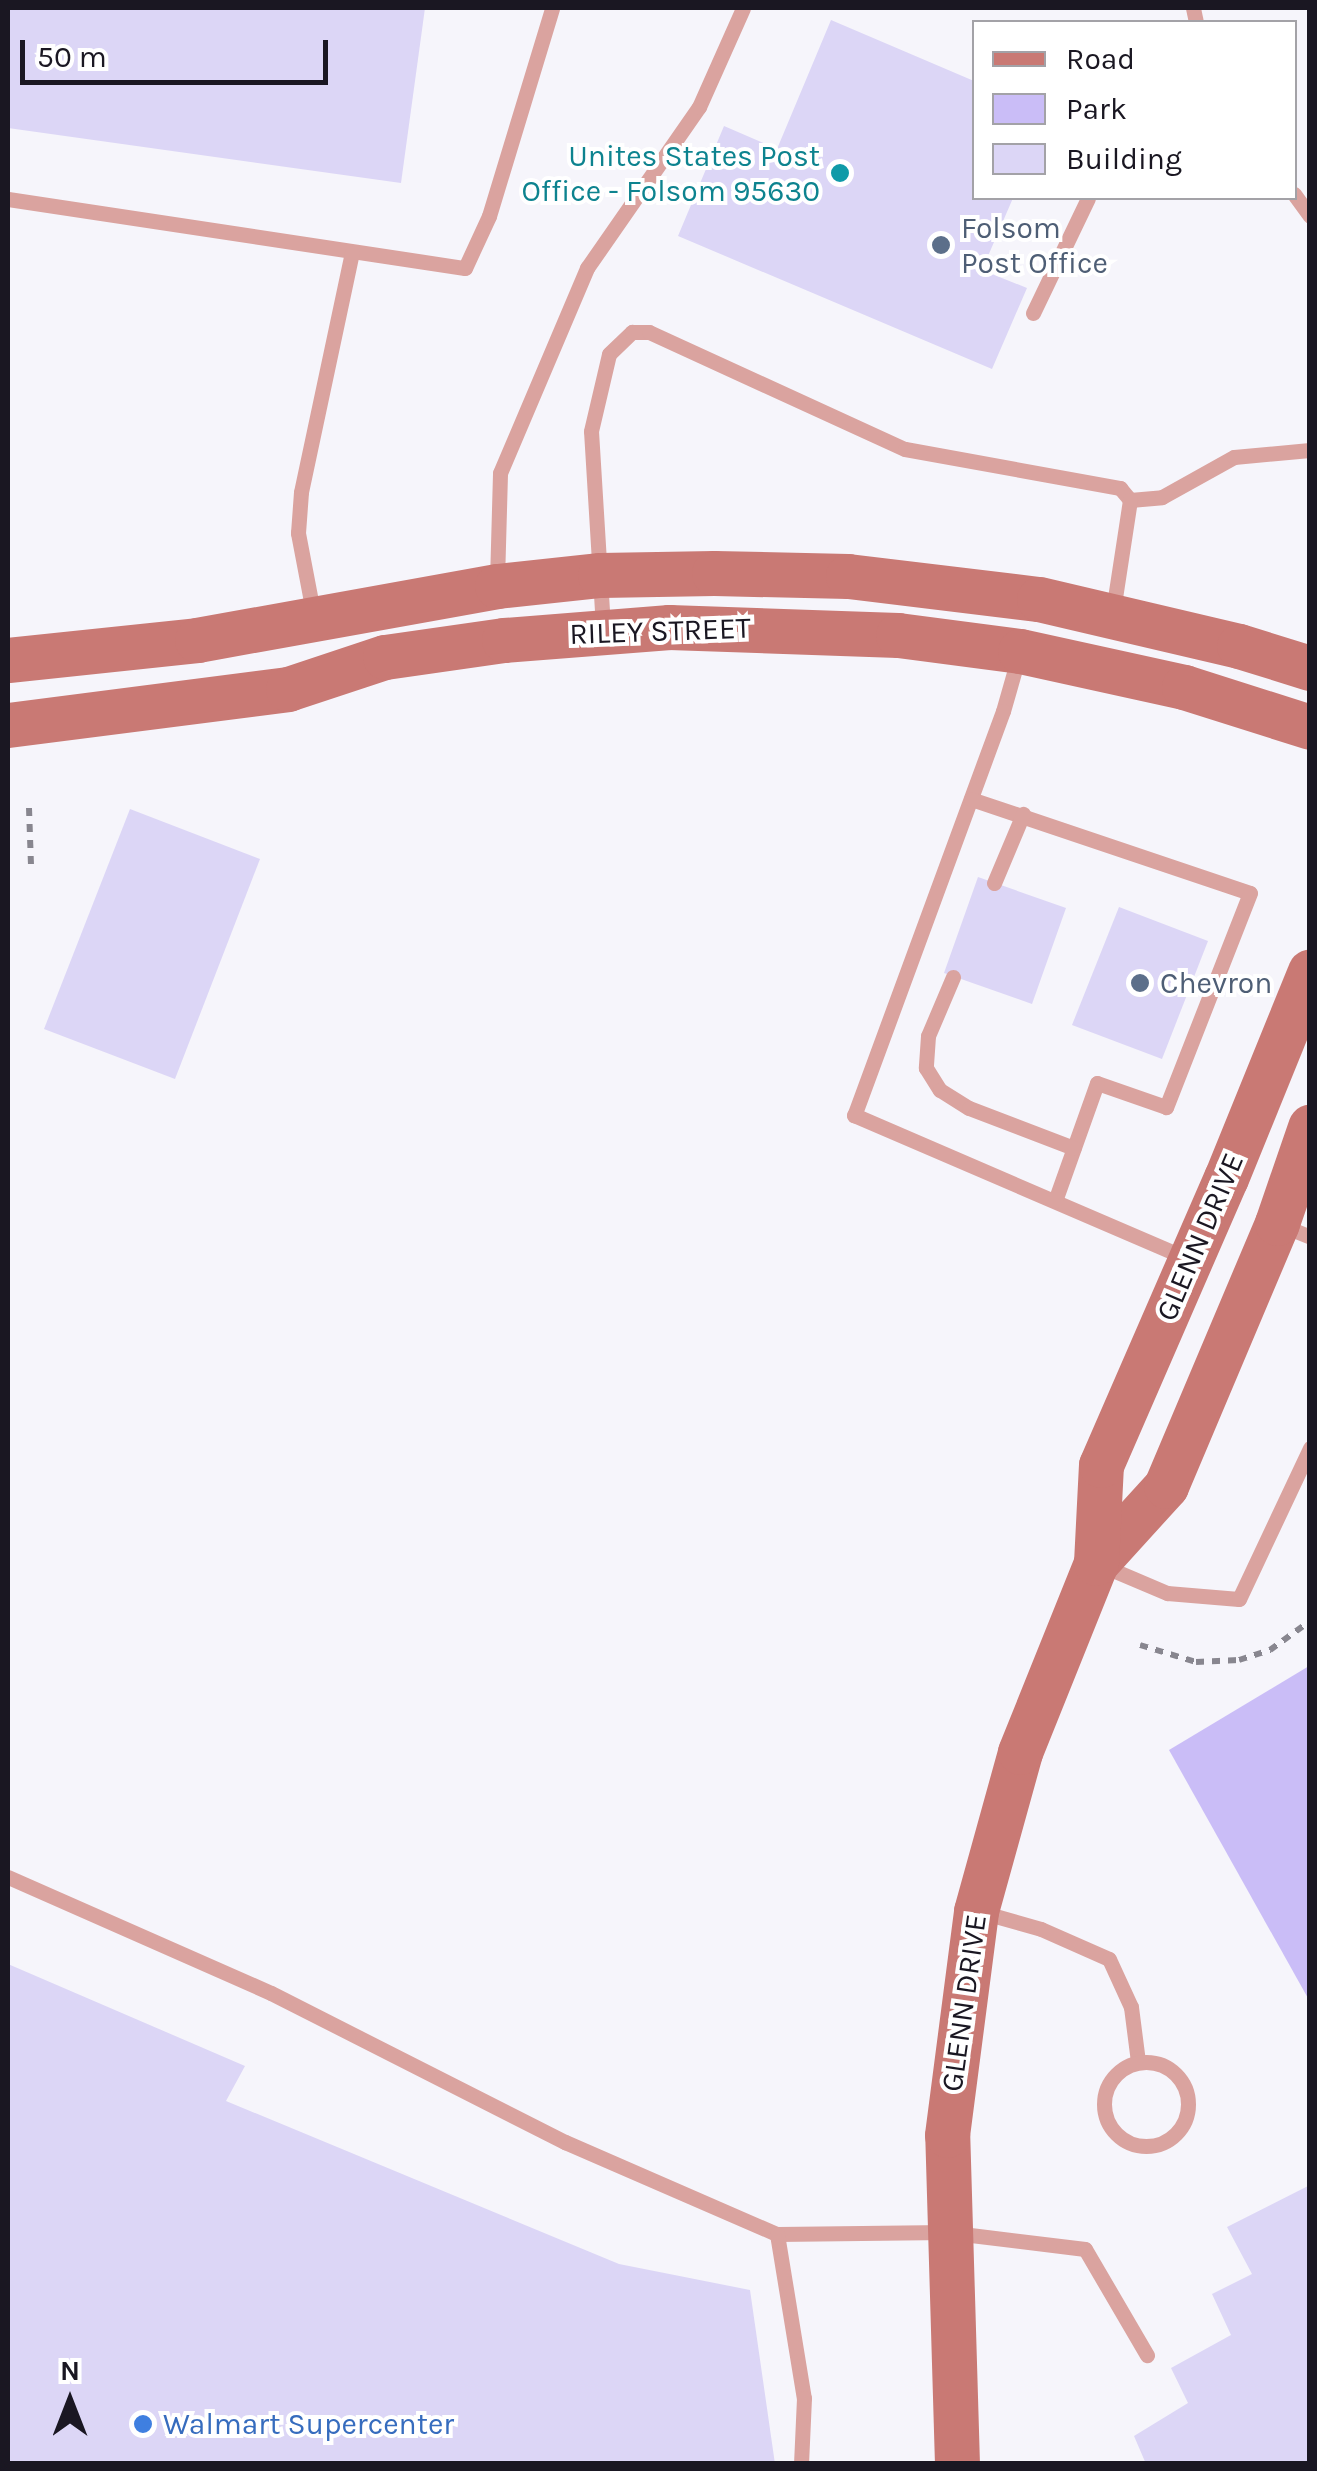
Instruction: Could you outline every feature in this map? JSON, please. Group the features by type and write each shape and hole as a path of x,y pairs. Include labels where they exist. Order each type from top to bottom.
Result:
{"main road":[{"name":"RILEY STREET","path":"8,660 197,640 497,586 600,576 848,576 1023,597 1113,615 1310,668"},
{"path":"8,721 36,693 248,663 283,648 314,618"},
{"name":"RILEY STREET","path":"8,721 288,689 384,658 603,630 797,628 1020,651 1184,687 1310,727"},
{"name":"GLENN DRIVE","path":"957,2464 946,2232 947,2135 976,1911 1020,1752 1096,1563 1100,1465 1310,970"},
{"name":"GLENN DRIVE","path":"1096,1563 1166,1486 1293,1230 1310,1127"},
{"path":"1166,1486 1155,1417 1199,1305 1204,1277 1190,1260"}],"lane":[{"path":"8,199 465,268 490,216 552,8"},
{"path":"497,586 500,473 588,268 699,106 743,8"},
{"path":"1033,313 1087,200"},
{"path":"314,618 298,533 301,492 352,252"},
{"path":"603,630 590,432 609,354 632,332 650,332 905,449 1120,488 1130,500 1113,615"},
{"path":"1130,500 1162,497 1234,458 1310,450"},
{"path":"1020,651 971,800 854,1116 1190,1260"},
{"path":"971,800 1023,814 1250,893 1166,1106 1097,1083 1055,1202"},
{"path":"994,883 1023,814"},
{"path":"954,977 928,1036 926,1068 940,1090 970,1108 1074,1148"},
{"path":"1096,1563 1167,1593 1239,1599 1310,1448"},
{"path":"8,1876 271,1993 479,2101 674,2193 777,2234 946,2232 1084,2249 1147,2354"},
{"path":"976,1911 1041,1928 1109,1958 1131,2007 1138,2062"},
{"path":"1138,2062 1164,2066 1176,2074 1188,2100 1181,2128 1157,2144 1129,2142 1109,2124 1105,2112 1108,2086 1115,2075 1138,2062"},
{"path":"777,2234 804,2398 801,2464"}],"path":[{"path":"29,808 31,866"},
{"path":"1140,1645 1196,1662 1239,1660 1270,1650 1310,1621"}],"green space":[{"path":"1309,1666 1309,2000 1169,1750"}],"building":[{"path":"8,8 425,8 401,183 8,128"},
{"name":"Unites States Post Office - Folsom 95630","path":"831,20 972,80 972,200 1012,200 982,270 1027,288 992,369 678,236 724,126 777,149"},
{"path":"130,809 260,859 175,1079 44,1029"},
{"path":"978,877 1066,908 1032,1004 944,973"},
{"name":"Chevron","path":"1119,907 1208,941 1162,1059 1072,1025"},
{"path":"8,1964 245,2066 226,2101 619,2264 750,2290 775,2464 8,2464"},
{"path":"1310,2185 1310,2464 1146,2464 1134,2436 1188,2403 1171,2368 1231,2335 1212,2294 1252,2274 1227,2227"}],"place":[{"name":"Unites States Post Office - Folsom 95630","path":"840,173"},
{"name":"Folsom Post Office","path":"941,245"},
{"name":"Chevron","path":"1140,983"},
{"name":"Walmart Supercenter","path":"143,2424"}]}
